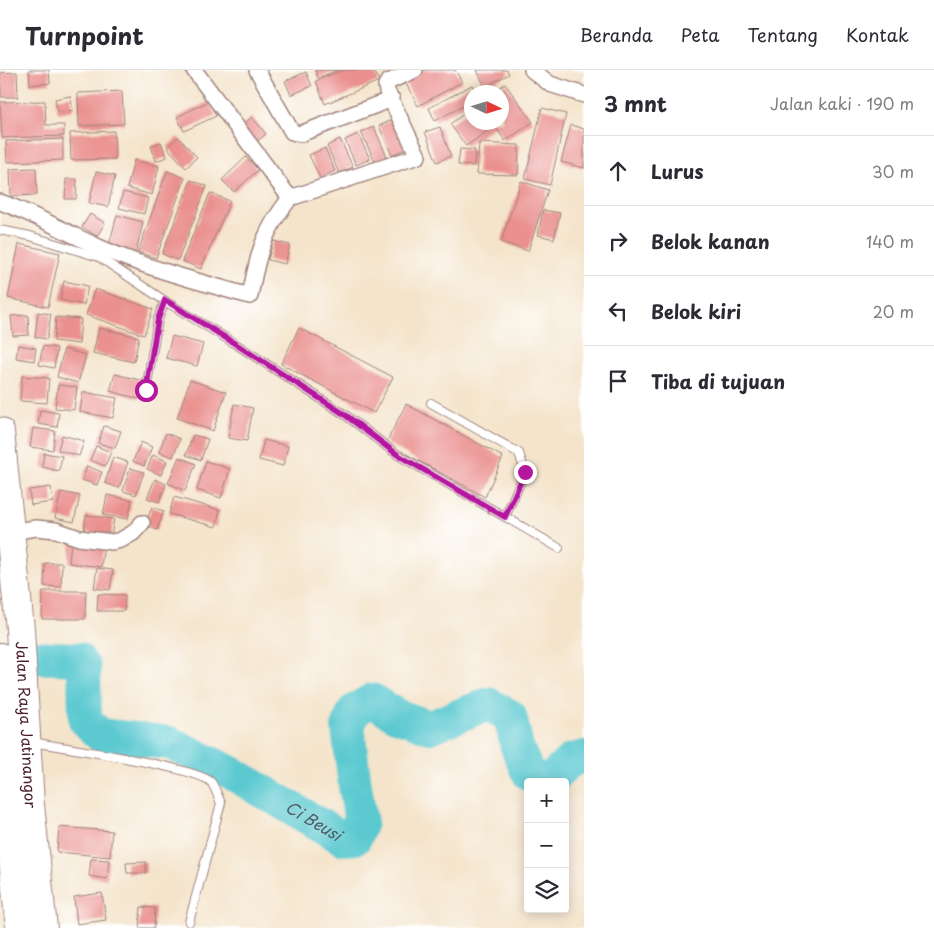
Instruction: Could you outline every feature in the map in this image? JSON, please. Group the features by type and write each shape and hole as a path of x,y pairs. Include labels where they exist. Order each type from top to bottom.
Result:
{"highway":[{"name":"Jalan Raya Jatinangor","path":"0,432 20,629 8,669 3,800 12,891 20,928"},
{"name":"Jalan Raya Jatinangor","path":"8,669 25,741 43,928"}],"street":[{"path":"194,70 290,198"},
{"path":"257,70 292,132 300,134 392,99"},
{"path":"0,202 129,259 250,296 258,254 268,230 290,198 418,156 387,91 386,85 388,82 415,70"},
{"path":"532,70 550,84 584,95"},
{"path":"10,532 36,528 56,530 80,538 112,542 121,540 133,533 142,522"}],"lane":[{"path":"0,230 30,236 99,257 344,414 398,455 559,548"},
{"path":"146,390 158,319 165,300"},
{"path":"431,403 519,453 525,472 505,517"},
{"path":"25,741 135,760 189,772 210,782 221,803 189,922"}],"building":[{"path":"29,70 49,70 50,83 30,85"},
{"path":"315,70 338,70 318,78"},
{"path":"343,70 374,70 379,81 325,104 316,81"},
{"path":"422,70 455,70 462,82 418,106 404,80"},
{"path":"477,70 507,70 509,74 489,85 484,85"},
{"path":"17,72 18,97 1,97 0,73"},
{"path":"306,72 312,86 291,95 285,81"},
{"path":"464,89 464,105 435,121 429,108"},
{"path":"509,89 533,122 505,141 498,130 509,130"},
{"path":"122,91 124,124 79,126 78,93"},
{"path":"70,96 73,110 58,113 55,99"},
{"path":"45,101 46,125 64,125 64,136 2,138 0,102"},
{"path":"209,101 216,116 184,131 177,117"},
{"path":"542,108 566,114 550,185 525,179"},
{"path":"464,114 464,130 489,130 466,146 450,124"},
{"path":"252,117 266,134 254,144 240,127"},
{"path":"394,119 407,148 392,155 379,126"},
{"path":"571,125 584,129 584,168 561,162"},
{"path":"374,127 387,157 375,162 361,132"},
{"path":"440,127 451,156 437,162 425,132"},
{"path":"114,131 115,159 71,160 70,133"},
{"path":"358,134 370,159 356,165 345,140"},
{"path":"178,137 197,157 186,168 167,147"},
{"path":"63,139 63,160 7,162 6,141"},
{"path":"340,139 353,167 339,173 327,146"},
{"path":"161,142 167,157 156,161 151,146"},
{"path":"479,143 519,145 518,175 477,174"},
{"path":"325,148 335,171 320,178 309,155"},
{"path":"460,149 475,150 474,166 458,165"},
{"path":"246,157 258,170 234,192 222,180"},
{"path":"134,160 159,166 152,195 127,188"},
{"path":"36,168 37,195 11,196 10,169"},
{"path":"167,171 185,178 156,258 138,252"},
{"path":"96,172 115,176 108,207 89,203"},
{"path":"66,179 77,179 76,199 65,199"},
{"path":"191,180 207,186 178,260 162,254"},
{"path":"521,181 548,190 528,251 501,242"},
{"path":"123,192 148,198 144,214 119,208"},
{"path":"210,193 230,201 201,269 182,261"},
{"path":"543,210 560,213 554,239 538,235"},
{"path":"90,214 105,223 97,236 82,227"},
{"path":"117,215 143,222 135,256 108,249"},
{"path":"273,241 290,245 285,264 268,260"},
{"path":"19,244 60,253 48,307 8,298"},
{"path":"64,281 88,286 84,305 60,300"},
{"path":"95,289 153,309 144,335 86,315"},
{"path":"38,312 51,314 47,339 35,337"},
{"path":"28,315 29,335 13,336 11,316"},
{"path":"56,317 81,319 79,344 54,341"},
{"path":"99,328 139,337 134,362 93,353"},
{"path":"299,328 393,377 374,413 281,364"},
{"path":"172,336 203,344 197,366 166,358"},
{"path":"18,345 36,348 34,361 16,358"},
{"path":"43,346 57,348 54,368 39,365"},
{"path":"64,349 86,355 78,383 57,377"},
{"path":"115,374 144,381 139,399 110,391"},
{"path":"22,376 49,378 47,403 20,401"},
{"path":"190,380 226,392 213,431 177,418"},
{"path":"58,385 77,387 74,410 55,408"},
{"path":"83,392 117,398 113,418 80,412"},
{"path":"234,404 253,408 247,441 228,438"},
{"path":"406,404 503,457 485,497 386,443"},
{"path":"40,410 59,413 57,427 38,424"},
{"path":"104,426 121,431 115,448 98,443"},
{"path":"33,428 55,431 53,450 30,447"},
{"path":"166,433 180,439 173,457 159,452"},
{"path":"62,435 84,441 79,456 58,450"},
{"path":"193,435 208,439 201,460 186,455"},
{"path":"264,440 288,446 283,466 259,460"},
{"path":"141,442 152,447 144,466 133,461"},
{"path":"96,446 111,452 105,466 90,460"},
{"path":"44,453 62,456 59,471 42,467"},
{"path":"153,455 167,461 161,475 147,469"},
{"path":"113,457 128,462 119,488 105,483"},
{"path":"179,457 196,464 185,491 168,483"},
{"path":"206,461 230,469 221,498 197,490"},
{"path":"87,466 102,472 97,485 82,480"},
{"path":"130,468 144,472 136,495 123,491"},
{"path":"155,479 166,484 159,502 147,498"},
{"path":"51,487 53,502 31,505 29,490"},
{"path":"61,492 80,496 74,522 55,518"},
{"path":"107,495 132,500 128,519 103,515"},
{"path":"174,497 220,510 216,527 169,514"},
{"path":"152,507 164,511 157,530 145,525"},
{"path":"86,515 114,519 111,536 84,532"},
{"path":"71,541 104,545 101,567 69,563"},
{"path":"45,563 62,563 61,587 44,586"},
{"path":"97,568 113,570 110,590 94,588"},
{"path":"43,591 86,591 85,619 42,619"},
{"path":"98,594 125,595 124,611 97,611"},
{"path":"59,827 112,831 110,857 57,852"},
{"path":"91,859 109,860 107,879 89,876"},
{"path":"146,862 146,873 127,873 126,863"},
{"path":"102,893 106,920 77,924 74,897"},
{"path":"141,907 155,908 154,928 139,928"}],"waterway":[{"name":"Ci Beusi","path":"0,656 78,659 84,668 85,720 100,735 170,743 232,773 344,839 355,838 361,822 348,728 354,711 372,700 396,715 430,727 488,704 510,716 517,747 528,773 536,778"},
{"name":"Ci Beusi","path":"552,778 571,760 584,757"}],"route":[{"path":"146,390 158,319 165,300 344,414 398,455 505,517 525,472"}]}
